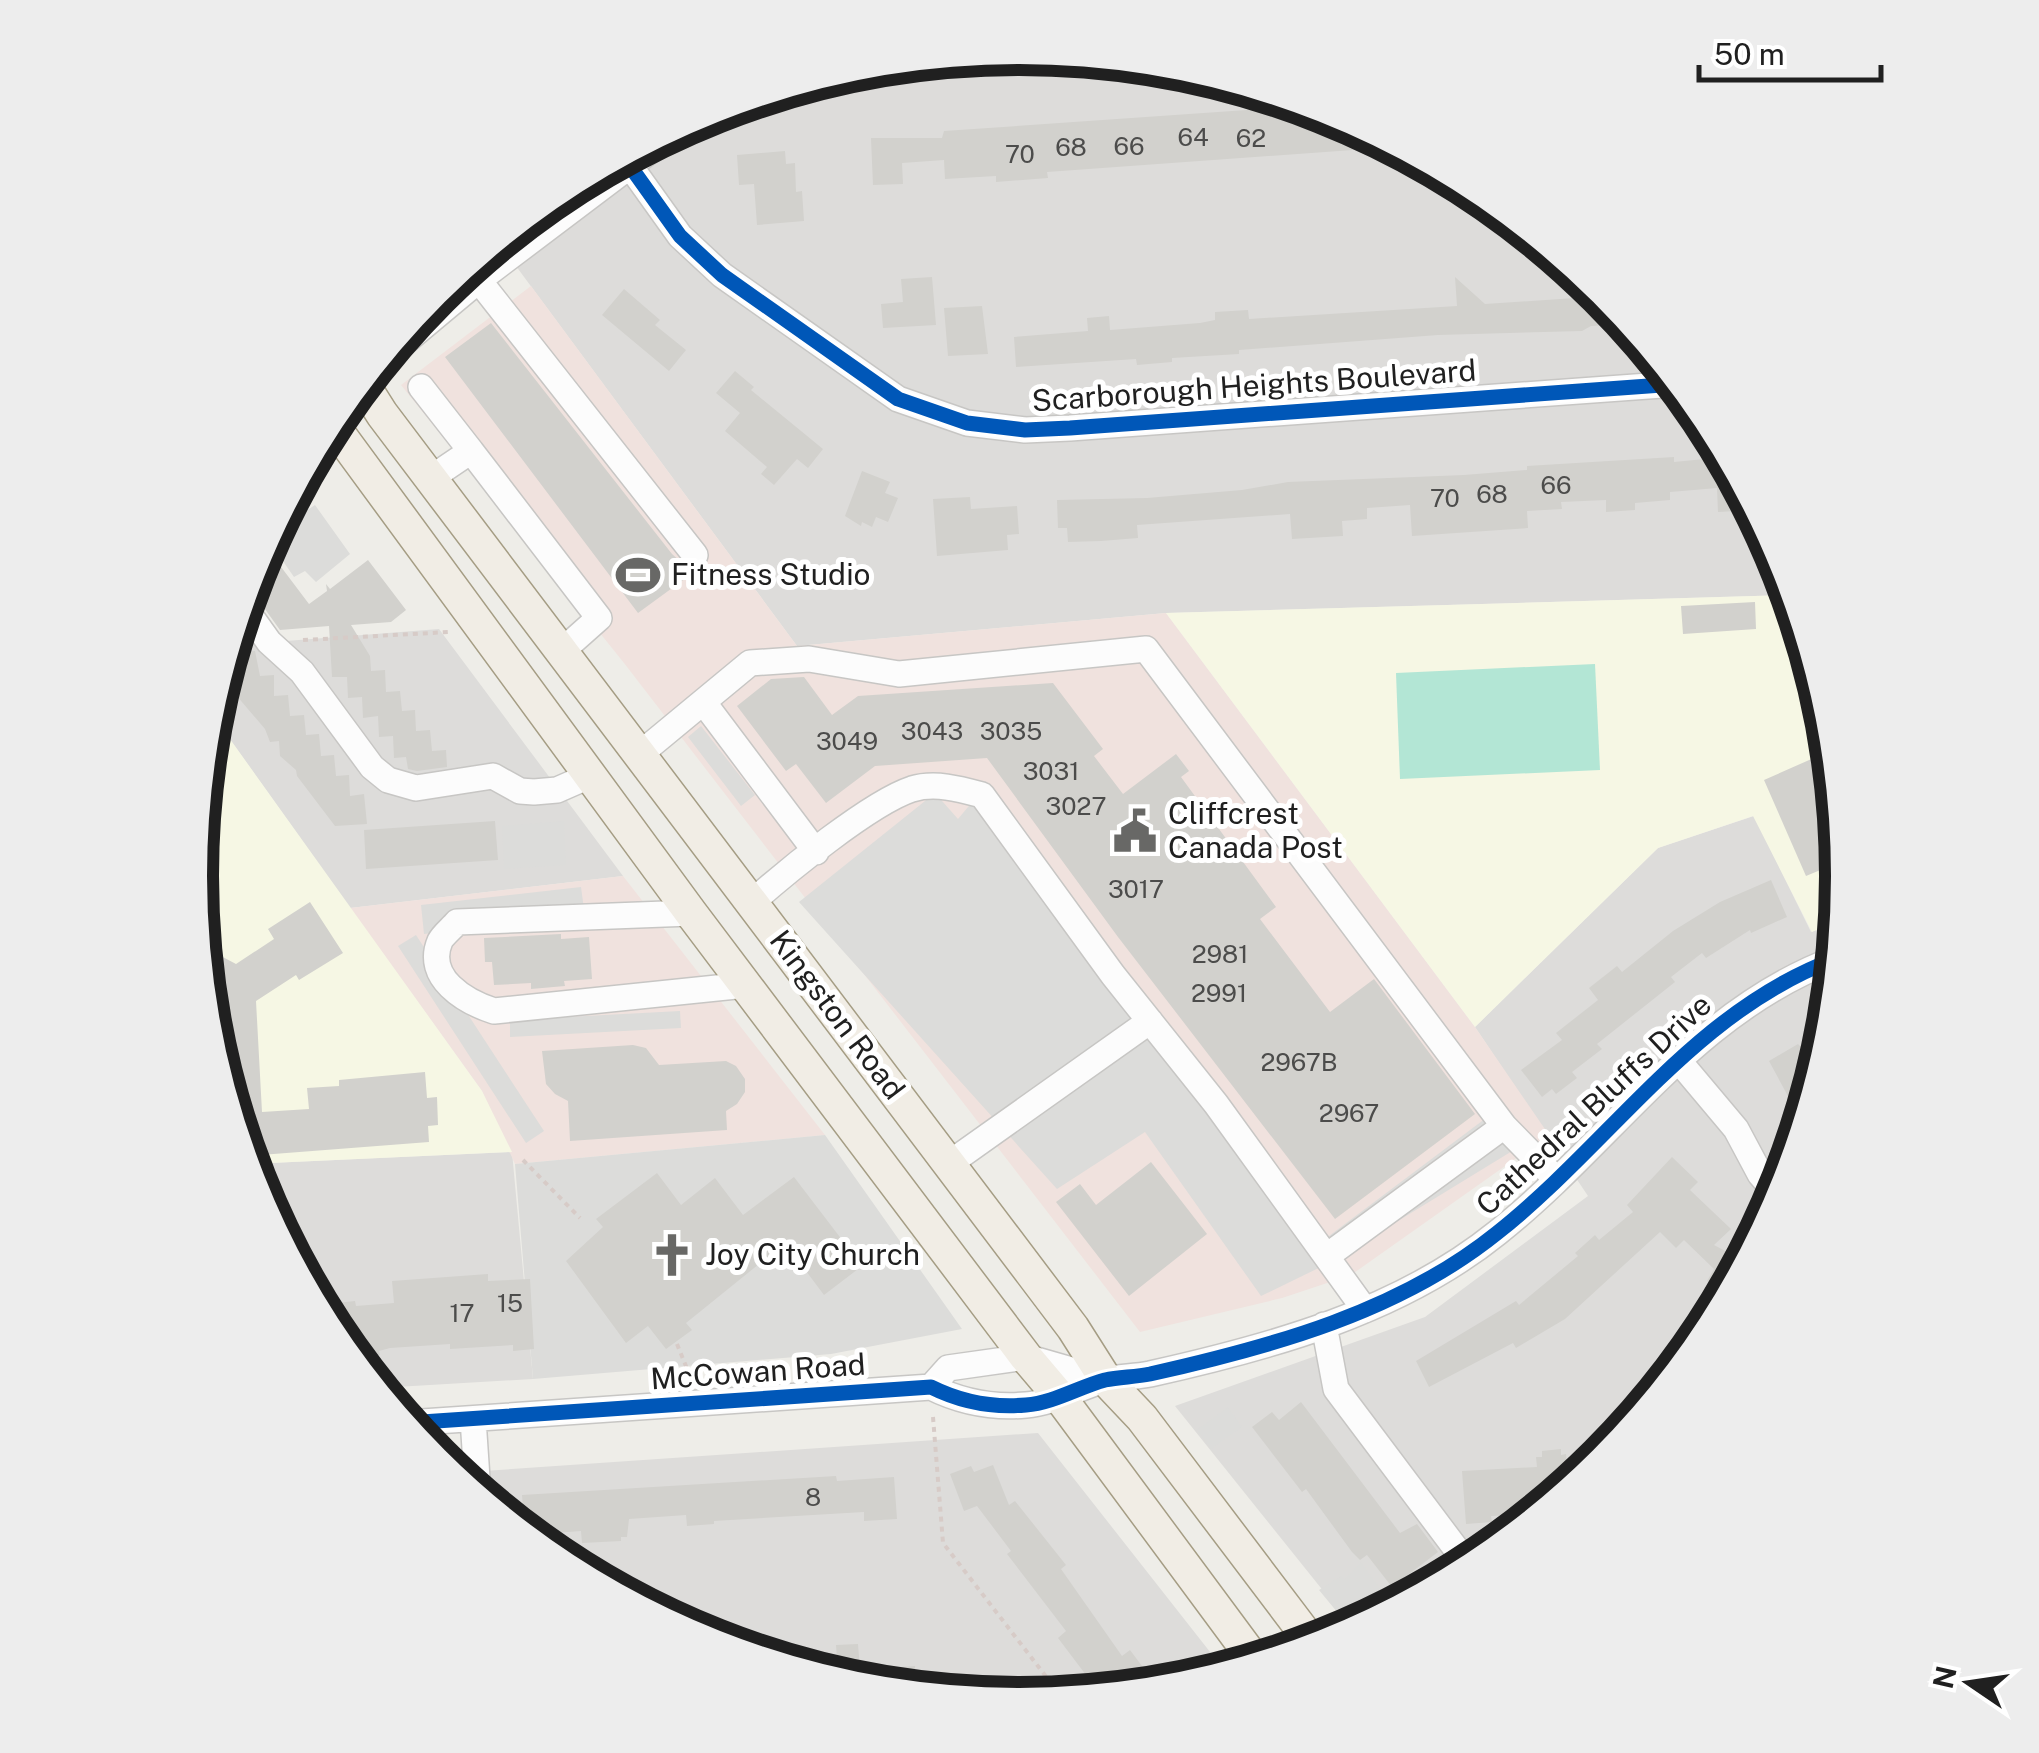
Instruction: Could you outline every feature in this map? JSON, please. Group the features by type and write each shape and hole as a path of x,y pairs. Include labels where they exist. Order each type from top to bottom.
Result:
{"main road":[{"name":"Kingston Road","path":"372,397 950,1163 1073,1328 1106,1380 1142,1418 1304,1631"},
{"name":"Kingston Road","path":"343,438 691,913 1247,1650"}],"street":[{"name":"Scarborough Heights Boulevard","path":"632,169 680,236 722,275 898,399 968,423 1025,430 1070,428 1658,385"},
{"path":"553,220 583,198"},
{"path":"478,279 695,555"},
{"path":"421,387 599,618 563,650"},
{"path":"431,478 471,451"},
{"path":"255,622 269,642 302,672 372,767 388,780 416,788 493,776 520,791 534,792 557,790 590,776"},
{"path":"640,754 750,664 809,660 900,674 1146,649 1504,1126 1556,1180"},
{"path":"704,702 816,852"},
{"path":"752,903 879,806 914,788 954,787 982,796 1216,1104 1366,1310"},
{"path":"691,913 456,922 440,942 437,964 449,987 469,1003 494,1011 746,985"},
{"name":"Cathedral Bluffs Drive","path":"1106,1380 1148,1374 1231,1353 1366,1310 1413,1287 1494,1236 1678,1060 1746,1004 1820,966"},
{"path":"950,1163 1150,1021"},
{"path":"1678,1060 1736,1129 1766,1181"},
{"path":"1327,1256 1504,1126"},
{"path":"1324,1324 1336,1390 1459,1553"},
{"name":"McCowan Road","path":"931,1388 948,1368 1026,1357 1106,1380"},
{"name":"McCowan Road","path":"426,1422 931,1388 962,1402 1027,1405 1106,1380"},
{"path":"473,1419 477,1472"}],"path":[{"path":"269,642 456,631"},
{"path":"523,1160 580,1218"},
{"path":"676,1344 702,1403"},
{"path":"931,1388 943,1542 1050,1682"}],"shaded area":[{"path":"1020,70 1125,77 1228,97 1328,131 1423,178 1468,206 1551,270 1590,306 1659,386 1718,473 1775,595 1166,613 797,646 507,254 616,178 711,131 811,97 862,85 967,72"},
{"path":"531,286 797,646 1166,613 1475,1027 1549,1135 1351,1275 1282,1298 1140,1332 624,663 401,385"},
{"path":"315,505 350,554 316,582 305,571 294,577 279,556 301,510 303,513"},
{"path":"1775,595 1799,668 1819,771 1826,876 1824,927 1812,932 1753,816 1658,848 1475,1027 1166,613"},
{"path":"439,629 623,876 350,908 226,733 248,644"},
{"path":"701,726 755,795 741,806 688,737"},
{"path":"226,733 482,1091 512,1152 266,1163 228,1034 215,929 215,824"},
{"path":"935,793 958,819 978,795 1325,1239 1498,1109 1522,1145 1331,1262 1261,1296 1145,1132 1057,1189 799,902"},
{"path":"1754,816 1811,932 1824,926 1811,1034 1799,1085 1765,1185 1718,1280 1690,1325 1626,1408 1590,1447 1551,1483 1468,1547 1423,1575 1343,1615 1175,1406 1425,1317 1588,1196 1475,1027 1658,848"},
{"path":"564,821 566,865 504,869 502,826"},
{"path":"623,876 825,1135 515,1164 482,1091 350,908"},
{"path":"581,887 585,917 424,934 421,905"},
{"path":"416,935 544,1131 526,1143 398,946"},
{"path":"680,1011 681,1028 510,1037 510,1020"},
{"path":"825,1135 962,1329 831,1354 533,1379 515,1164"},
{"path":"512,1152 533,1379 396,1387 321,1280 266,1163"},
{"path":"1228,1407 1242,1427 1211,1449 1197,1430"},
{"path":"1038,1433 1216,1659 1125,1676 1020,1683 914,1676 811,1656 711,1622 616,1575 571,1547 476,1472"},
{"path":"1361,1562 1385,1595 1341,1616 1319,1590 1341,1576 1345,1579"}],"green space":[{"path":"1595,664 1600,770 1400,779 1396,673"}],"building":[{"path":"1266,109 1367,149 1047,172 1048,178 996,182 996,176 945,179 944,160 902,163 903,184 873,185 871,138 942,138 944,131"},
{"path":"785,151 786,164 795,163 796,192 802,191 804,221 757,225 754,184 739,185 737,155"},
{"path":"932,277 936,325 883,328 881,304 903,302 901,279"},
{"path":"1455,277 1485,304 1581,298 1608,325 1582,331 1438,335 1239,350 1239,354 1172,358 1172,362 1137,365 1136,359 1016,367 1014,337 1088,331 1087,318 1109,316 1110,330 1200,323 1215,320 1215,312 1248,310 1249,319 1457,306"},
{"path":"624,289 660,320 655,325 686,350 669,371 602,315"},
{"path":"982,306 988,354 948,356 944,308"},
{"path":"491,323 672,554 690,570 690,575 638,613 445,357"},
{"path":"735,371 754,387 751,390 823,449 808,468 797,459 774,485 761,474 767,467 725,431 740,413 716,393"},
{"path":"1709,459 1738,511 1718,512 1717,488 1670,492 1670,500 1635,503 1635,510 1606,512 1606,500 1561,502 1562,509 1527,511 1528,528 1412,536 1410,505 1367,508 1367,519 1342,521 1343,536 1292,539 1290,514 1137,525 1138,538 1101,541 1068,542 1067,528 1058,528 1057,500 1147,498 1288,482 1464,475 1527,470 1527,466"},
{"path":"862,471 890,482 885,493 898,498 888,522 876,517 872,527 862,522 861,526 845,516"},
{"path":"970,497 971,509 1017,506 1019,534 1007,535 1008,550 937,556 933,499"},
{"path":"368,560 406,610 391,622 351,625 370,656 371,671 385,670 386,692 400,691 402,711 415,710 416,731 430,730 432,751 446,750 447,767 417,771 408,769 406,757 394,758 393,736 379,737 378,716 363,718 362,697 348,698 347,677 332,677 329,626 280,630 261,604 277,562 309,604 327,591 326,584 330,589"},
{"path":"1755,602 1756,629 1683,634 1681,606"},
{"path":"255,651 260,676 274,675 274,696 288,695 290,716 304,715 306,735 319,734 321,756 334,755 336,776 349,775 350,796 364,794 367,824 335,826 296,770 280,756 279,741 270,742 265,729 236,695 245,652"},
{"path":"804,677 832,715 858,696 1053,683 1103,749 1094,756 1123,794 1176,754 1189,771 1181,777 1276,907 1260,919 1330,1012 1374,979 1475,1114 1335,1219 1118,937 987,758 875,766 826,803 796,764 786,771 737,706 771,679"},
{"path":"1817,757 1826,868 1806,876 1764,780"},
{"path":"495,821 498,860 366,869 364,830"},
{"path":"1771,880 1787,917 1751,933 1750,930 1706,958 1702,953 1671,977 1675,982 1597,1044 1602,1049 1572,1072 1577,1078 1556,1094 1552,1089 1542,1097 1521,1070 1562,1040 1556,1033 1598,1000 1589,988 1617,966 1622,972 1673,931 1720,902"},
{"path":"310,902 343,953 299,980 296,975 256,1001 262,1112 309,1109 307,1088 339,1086 339,1080 425,1072 427,1098 437,1097 438,1125 428,1126 429,1142 263,1155 228,1034 217,954 236,964 274,939 268,929"},
{"path":"561,934 561,939 589,937 592,979 531,989 531,983 494,985 492,962 485,962 484,938"},
{"path":"1809,1042 1793,1105 1769,1061"},
{"path":"633,1045 646,1048 659,1065 726,1061 736,1066 745,1079 745,1092 726,1111 727,1130 570,1141 568,1101 546,1084 542,1051"},
{"path":"1672,1157 1698,1182 1690,1190 1731,1229 1714,1245 1732,1254 1715,1285 1707,1281 1714,1269 1684,1240 1676,1248 1660,1232 1565,1319 1516,1348 1513,1343 1429,1387 1416,1361 1516,1301 1519,1305 1578,1256 1575,1253 1595,1235 1599,1240 1633,1212 1627,1205"},
{"path":"1151,1162 1207,1234 1129,1296 1056,1202 1080,1184 1096,1205"},
{"name":"Joy City Church","path":"657,1173 681,1205 715,1178 743,1215 794,1177 862,1266 824,1295 785,1243 686,1323 692,1330 666,1349 648,1326 626,1343 566,1261 603,1227 596,1219"},
{"path":"488,1274 488,1281 530,1279 534,1349 513,1351 513,1345 450,1349 450,1344 390,1348 372,1356 335,1303 394,1303 392,1281"},
{"path":"1301,1402 1400,1533 1417,1524 1438,1552 1392,1587 1367,1555 1360,1560 1352,1552 1306,1489 1302,1492 1252,1427 1272,1412 1279,1420"},
{"path":"1561,1449 1567,1465 1571,1465 1511,1515 1491,1516 1492,1522 1466,1524 1462,1471 1537,1467 1536,1457 1542,1457 1542,1451"},
{"path":"993,1465 1009,1505 1015,1501 1066,1565 1061,1569 1122,1656 1130,1650 1147,1673 1079,1680 1086,1675 1058,1638 1066,1631 1007,1554 1011,1551 977,1506 964,1511 950,1474 971,1466 974,1472"},
{"path":"836,1476 837,1481 894,1477 897,1519 864,1521 864,1512 687,1526 686,1515 629,1519 627,1537 621,1537 621,1541 582,1543 581,1531 552,1533 529,1516 523,1511 522,1495"},
{"path":"858,1644 860,1667 828,1660 837,1659 836,1645"},
{"path":"915,1666 915,1676 870,1669"}],"cycle path":[{"path":"632,169 680,236 722,275 898,399 967,423 1025,430 1070,428 1658,385"},
{"path":"426,1422 931,1387 977,1403 1026,1405 1105,1380 1150,1374 1287,1338 1376,1305 1459,1261 1539,1197 1696,1045 1738,1011 1784,982 1821,966"}],"place":[{"name":"Fitness Studio","path":"638,575"},
{"name":"Cliffcrest Canada Post","path":"1135,831"},
{"name":"Joy City Church","path":"672,1255"}]}
